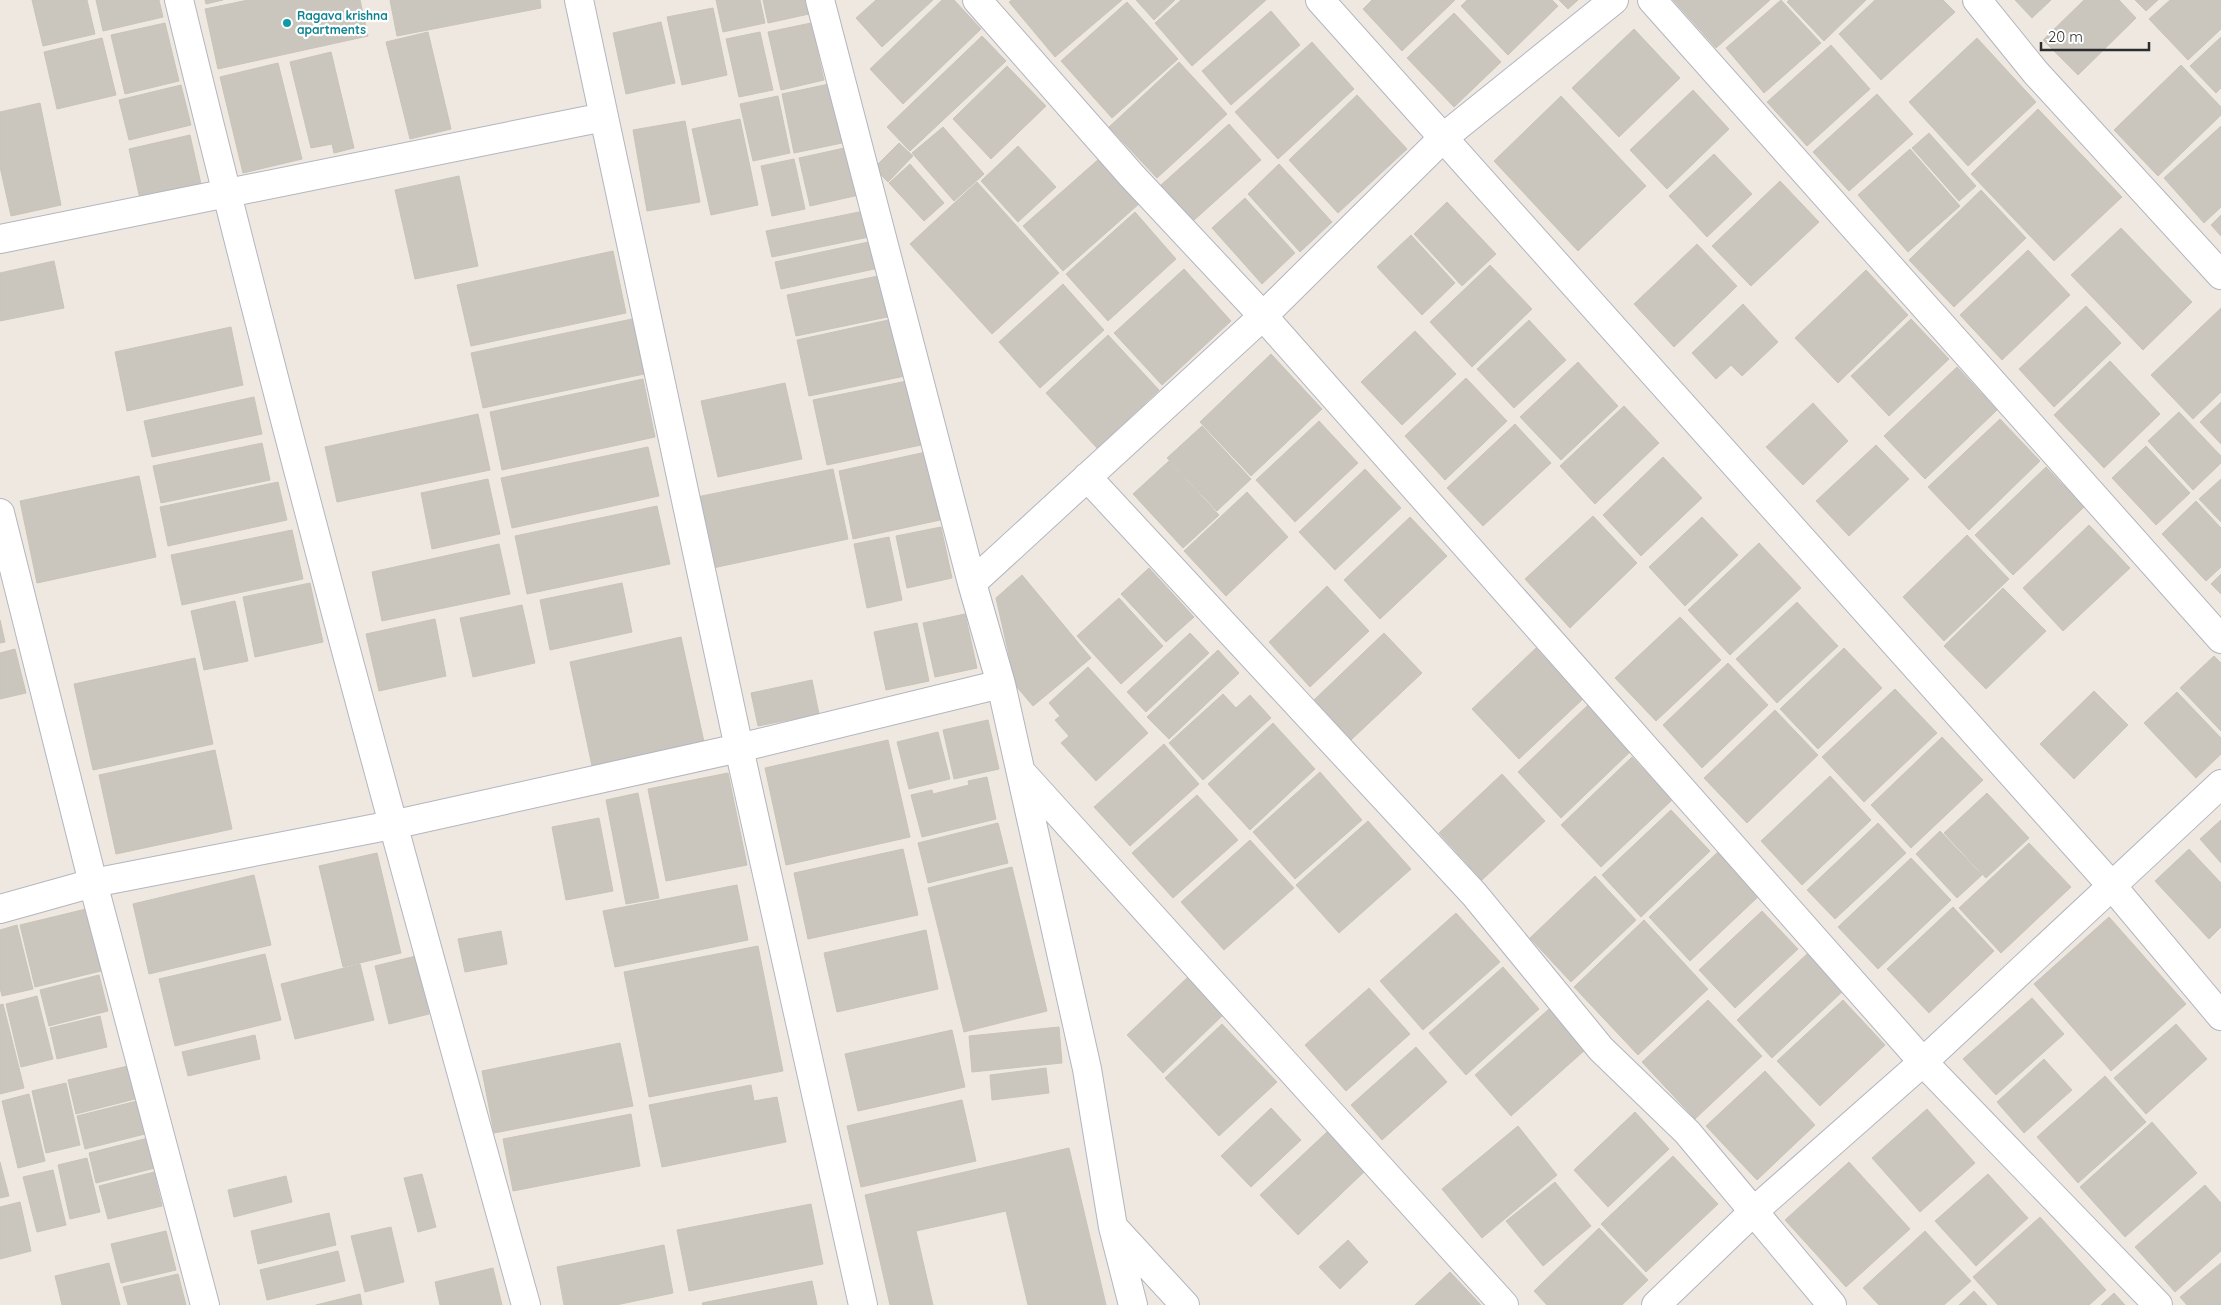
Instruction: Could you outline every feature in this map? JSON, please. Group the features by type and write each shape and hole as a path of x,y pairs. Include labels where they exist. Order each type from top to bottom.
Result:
{"street":[{"path":"179,0 226,194 392,825 526,1305"},
{"path":"579,0 739,748 863,1305"},
{"path":"820,0 972,583 1001,684 1087,1069 1114,1227 1133,1305"},
{"path":"977,0 1132,176 1263,316 1923,1062 2158,1305"},
{"path":"1320,0 2112,886 2221,1016"},
{"path":"972,583 1263,316 1444,137 1614,0"},
{"path":"1652,0 2221,639"},
{"path":"1977,0 2036,73 2221,276"},
{"path":"0,239 604,117"},
{"path":"1087,477 1474,894 1601,1049 1687,1132 1832,1305"},
{"path":"0,513 93,884 206,1305"},
{"path":"0,909 93,884 392,825 739,748 1001,684"},
{"path":"1021,772 1504,1305"},
{"path":"1656,1305 1754,1211 1923,1062 2221,784"},
{"path":"1114,1227 1185,1305"}],"building":[{"path":"32,0 87,0 95,34 43,46"},
{"path":"96,0 159,0 163,17 103,31"},
{"path":"205,0 223,0 206,4"},
{"name":"Ragava krishna apartments","path":"248,0 360,0 368,36 218,69 205,9"},
{"path":"390,0 540,0 541,8 397,36"},
{"path":"716,0 760,0 765,23 723,32"},
{"path":"763,0 806,0 809,14 768,23"},
{"path":"876,0 933,0 882,47 856,18"},
{"path":"942,0 954,0 981,29 903,104 870,69"},
{"path":"1012,0 1122,0 1055,57 1009,2"},
{"path":"1136,0 1175,0 1154,20"},
{"path":"1181,0 1266,0 1192,66 1155,23"},
{"path":"1372,0 1455,0 1402,51 1363,9"},
{"path":"1467,0 1552,0 1558,6 1508,55 1461,6"},
{"path":"1559,0 1578,0 1568,9"},
{"path":"1673,0 1770,0 1716,48"},
{"path":"1781,0 1821,43 1764,93 1726,48"},
{"path":"1789,0 1866,0 1824,41 1787,2"},
{"path":"1875,0 1943,0 1955,12 1881,80 1839,34"},
{"path":"2015,0 2051,0 2032,18"},
{"path":"2084,0 2119,0 2136,18 2078,75 2043,40"},
{"path":"2135,0 2158,0 2146,11"},
{"path":"2170,0 2221,0 2221,29 2188,60 2149,19"},
{"path":"1127,2 1178,59 1112,118 1061,61"},
{"path":"713,8 727,75 682,85 667,17"},
{"path":"1271,11 1300,45 1231,105 1202,71"},
{"path":"1454,13 1501,62 1454,107 1407,58"},
{"path":"661,22 675,83 626,94 613,33"},
{"path":"165,23 179,81 125,94 111,35"},
{"path":"811,23 824,80 781,90 768,32"},
{"path":"1634,29 1680,78 1619,137 1572,88"},
{"path":"428,32 451,129 410,139 386,42"},
{"path":"760,32 773,90 739,97 726,39"},
{"path":"982,36 1006,61 910,151 887,127"},
{"path":"2221,37 2221,88 2216,93 2190,66"},
{"path":"102,38 116,95 57,109 44,52"},
{"path":"1977,38 2036,102 1968,166 1909,102"},
{"path":"1312,42 1354,89 1278,159 1235,112"},
{"path":"1831,45 1870,89 1807,146 1767,102"},
{"path":"331,52 354,148 334,153 332,144 311,148 290,62"},
{"path":"1179,62 1227,114 1157,178 1109,127"},
{"path":"278,63 302,159 243,173 220,77"},
{"path":"2181,65 2221,107 2221,115 2158,176 2114,130"},
{"path":"1007,66 1046,106 991,159 953,119"},
{"path":"829,84 842,143 794,153 782,94"},
{"path":"181,85 191,125 129,140 119,100"},
{"path":"1693,90 1729,129 1667,189 1630,150"},
{"path":"1877,94 1913,134 1849,191 1813,152"},
{"path":"1357,95 1407,149 1338,213 1289,160"},
{"path":"778,96 790,153 753,161 740,104"},
{"path":"1561,96 1646,186 1578,251 1494,161"},
{"path":"40,103 61,205 11,216 0,167 0,112"},
{"path":"2038,109 2122,197 2054,261 1971,174"},
{"path":"740,119 758,205 711,215 692,129"},
{"path":"685,121 700,202 647,211 633,130"},
{"path":"1229,124 1261,160 1193,221 1161,185"},
{"path":"2221,126 2221,207 2204,223 2164,178"},
{"path":"943,127 984,174 954,201 912,153"},
{"path":"1929,133 1976,186 1959,201 1912,148"},
{"path":"190,135 201,184 140,199 129,149"},
{"path":"899,143 913,156 888,182 874,168"},
{"path":"1018,146 1056,187 1018,222 981,181"},
{"path":"849,147 859,195 810,206 799,158"},
{"path":"1910,149 1960,206 1908,252 1858,195"},
{"path":"1714,154 1752,194 1707,237 1669,196"},
{"path":"1100,158 1140,203 1063,271 1023,226"},
{"path":"794,159 805,209 772,216 761,166"},
{"path":"910,164 944,203 924,221 889,183"},
{"path":"1279,164 1332,222 1300,252 1248,194"},
{"path":"459,176 478,266 415,279 395,190"},
{"path":"1780,181 1819,222 1751,286 1712,246"},
{"path":"977,182 1059,273 992,334 910,244"},
{"path":"1981,190 2026,238 1954,307 1909,260"},
{"path":"1245,198 1295,253 1262,284 1212,228"},
{"path":"1447,202 1496,254 1462,286 1414,234"},
{"path":"864,211 869,237 772,257 766,231"},
{"path":"1135,212 1176,259 1108,321 1066,274"},
{"path":"2221,215 2221,236 2211,225"},
{"path":"2121,228 2192,302 2143,350 2071,275"},
{"path":"1411,235 1455,283 1422,315 1377,267"},
{"path":"873,241 879,268 781,289 775,262"},
{"path":"1697,244 1737,286 1674,347 1634,304"},
{"path":"2028,250 2070,295 2002,360 1960,315"},
{"path":"613,251 626,313 471,346 457,285"},
{"path":"54,261 64,308 0,321 0,273"},
{"path":"1490,265 1532,309 1472,367 1430,322"},
{"path":"1184,269 1231,321 1162,385 1114,333"},
{"path":"1866,270 1908,315 1838,383 1795,338"},
{"path":"883,275 892,316 796,336 787,295"},
{"path":"1063,284 1104,330 1040,388 999,342"},
{"path":"1743,304 1778,342 1742,376 1731,365 1716,379 1692,353"},
{"path":"2086,306 2121,343 2054,407 2019,369"},
{"path":"2221,308 2221,392 2193,419 2151,375"},
{"path":"632,319 644,374 483,408 471,353"},
{"path":"893,319 905,376 809,396 797,340"},
{"path":"1911,319 1949,359 1889,416 1851,376"},
{"path":"1529,320 1566,360 1514,408 1477,369"},
{"path":"231,327 243,385 127,411 115,352"},
{"path":"1415,331 1456,374 1402,425 1361,382"},
{"path":"1108,335 1159,390 1097,448 1046,393"},
{"path":"1271,354 1322,409 1251,476 1200,422"},
{"path":"2110,361 2160,414 2104,468 2054,415"},
{"path":"1578,362 1618,406 1561,460 1520,417"},
{"path":"1957,367 1997,410 1925,479 1884,436"},
{"path":"1466,378 1507,421 1445,480 1405,436"},
{"path":"643,379 655,437 502,470 490,412"},
{"path":"907,381 921,445 827,465 813,400"},
{"path":"785,383 802,459 718,477 701,401"},
{"path":"254,397 262,434 152,457 144,421"},
{"path":"2221,402 2221,444 2200,422"},
{"path":"1813,403 1848,441 1803,485 1766,447"},
{"path":"1624,406 1659,443 1595,504 1560,466"},
{"path":"2179,412 2221,456 2221,463 2193,490 2148,441"},
{"path":"478,414 490,470 337,502 325,447"},
{"path":"2000,419 2040,461 1969,530 1928,487"},
{"path":"1319,421 1358,463 1295,522 1256,480"},
{"path":"1515,424 1551,463 1483,526 1447,488"},
{"path":"1202,426 1251,479 1217,511 1167,458"},
{"path":"262,443 270,480 161,503 153,466"},
{"path":"1876,445 1909,479 1849,536 1816,501"},
{"path":"2146,446 2190,493 2156,525 2112,478"},
{"path":"648,447 659,496 512,528 501,478"},
{"path":"926,452 940,520 853,539 839,471"},
{"path":"1663,457 1702,498 1641,556 1603,515"},
{"path":"1169,461 1219,515 1183,548 1133,494"},
{"path":"2046,467 2084,507 2013,575 1975,535"},
{"path":"833,469 848,539 713,568 697,497"},
{"path":"1365,469 1401,508 1335,570 1299,532"},
{"path":"139,476 156,557 37,583 20,501"},
{"path":"488,479 500,534 432,549 421,493"},
{"path":"2221,479 2221,522 2199,499"},
{"path":"278,482 287,520 168,546 160,507"},
{"path":"1247,492 1288,537 1226,596 1184,551"},
{"path":"2196,501 2221,528 2221,567 2206,581 2162,534"},
{"path":"657,506 670,564 527,594 515,536"},
{"path":"1593,516 1637,563 1570,628 1525,579"},
{"path":"1410,517 1447,556 1380,619 1344,580"},
{"path":"1702,517 1738,555 1685,606 1649,567"},
{"path":"2089,525 2130,568 2063,631 2023,588"},
{"path":"941,527 952,578 907,588 896,536"},
{"path":"292,530 303,579 182,605 171,555"},
{"path":"1967,535 2009,579 1944,641 1903,597"},
{"path":"889,537 902,600 867,608 854,544"},
{"path":"1759,543 1801,588 1730,655 1688,610"},
{"path":"499,544 510,594 382,621 372,572"},
{"path":"1149,568 1194,617 1166,642 1121,594"},
{"path":"2221,574 2221,594 2211,584"},
{"path":"1022,575 1091,658 1033,706 1016,686 996,598"},
{"path":"310,583 323,642 255,657 243,597"},
{"path":"622,583 632,632 550,650 540,600"},
{"path":"1327,586 1369,631 1310,687 1269,642"},
{"path":"2003,588 2046,631 1986,689 1944,646"},
{"path":"1119,598 1163,646 1121,684 1077,636"},
{"path":"235,601 248,661 204,670 191,611"},
{"path":"1797,602 1838,646 1777,703 1736,659"},
{"path":"522,605 535,663 473,677 460,618"},
{"path":"965,614 977,668 935,677 923,623"},
{"path":"1680,617 1721,660 1656,721 1615,678"},
{"path":"435,619 446,676 379,691 366,634"},
{"path":"0,620 5,642 0,643"},
{"path":"917,623 929,681 886,690 874,632"},
{"path":"1190,633 1209,653 1146,712 1127,692"},
{"path":"1384,633 1422,673 1351,740 1314,700"},
{"path":"681,637 704,742 592,766 570,662"},
{"path":"1536,648 1583,699 1519,759 1472,709"},
{"path":"1844,648 1882,688 1818,749 1780,709"},
{"path":"15,649 26,693 0,699 0,653"},
{"path":"1218,650 1239,673 1169,739 1147,717"},
{"path":"2214,656 2221,663 2221,731 2180,688"},
{"path":"195,658 213,744 93,770 74,684"},
{"path":"1728,663 1768,705 1702,768 1663,725"},
{"path":"1088,667 1148,733 1096,781 1061,743 1069,736 1055,720 1060,716 1049,703"},
{"path":"812,680 819,714 758,726 751,693"},
{"path":"1895,689 1937,733 1864,802 1822,757"},
{"path":"2094,691 2128,725 2074,779 2040,744"},
{"path":"2177,692 2221,738 2221,754 2196,778 2144,723"},
{"path":"1223,694 1236,708 1250,695 1271,718 1203,780 1169,743"},
{"path":"1588,705 1631,751 1561,818 1518,772"},
{"path":"1775,710 1818,755 1747,823 1704,778"},
{"path":"988,720 999,769 954,779 943,730"},
{"path":"1273,723 1315,769 1250,830 1208,784"},
{"path":"938,732 950,779 909,789 897,742"},
{"path":"1942,737 1983,780 1911,848 1871,805"},
{"path":"888,740 910,837 786,865 765,768"},
{"path":"1164,744 1199,784 1130,846 1094,807"},
{"path":"215,750 232,829 116,854 99,775"},
{"path":"1632,757 1672,800 1601,867 1561,825"},
{"path":"1320,772 1362,820 1295,879 1253,832"},
{"path":"728,773 747,865 666,881 648,789"},
{"path":"1502,774 1545,821 1482,880 1439,833"},
{"path":"1830,776 1871,820 1802,885 1761,841"},
{"path":"987,777 996,819 922,837 911,795 932,790 933,794 969,785 968,781"},
{"path":"638,793 659,898 626,904 606,800"},
{"path":"1987,793 2029,838 1986,878 1944,833"},
{"path":"1197,795 1238,840 1173,898 1132,853"},
{"path":"1671,810 1710,851 1641,917 1602,875"},
{"path":"599,818 613,891 566,900 552,827"},
{"path":"2221,820 2221,863 2200,839"},
{"path":"1368,821 1411,869 1339,933 1296,885"},
{"path":"998,823 1008,863 928,883 918,843"},
{"path":"1878,823 1906,853 1835,919 1807,890"},
{"path":"1940,831 1982,875 1957,898 1916,854"},
{"path":"1250,840 1294,888 1224,950 1181,902"},
{"path":"2029,843 2071,887 2001,953 1959,908"},
{"path":"903,849 918,915 808,939 794,873"},
{"path":"2189,849 2221,883 2221,927 2209,939 2155,881"},
{"path":"1719,851 1760,895 1690,961 1649,917"},
{"path":"377,853 401,953 343,967 319,866"},
{"path":"1911,858 1951,900 1878,969 1838,927"},
{"path":"1012,867 1047,1011 964,1032 928,888"},
{"path":"254,875 271,945 149,974 133,904"},
{"path":"1595,876 1636,920 1571,982 1530,938"},
{"path":"737,885 748,940 615,967 603,911"},
{"path":"1953,907 1994,951 1929,1013 1887,969"},
{"path":"86,909 101,971 35,987 20,925"},
{"path":"1762,911 1798,949 1735,1008 1699,970"},
{"path":"1456,913 1500,962 1423,1030 1380,981"},
{"path":"2109,917 2186,1004 2111,1071 2034,984"},
{"path":"1644,920 1708,989 1638,1055 1574,987"},
{"path":"17,925 33,989 2,996 0,988 0,930"},
{"path":"926,930 938,989 837,1012 824,953"},
{"path":"501,931 507,964 465,972 458,939"},
{"path":"758,946 783,1071 649,1097 624,972"},
{"path":"1808,953 1843,991 1772,1058 1737,1020"},
{"path":"265,954 281,1020 175,1046 159,979"},
{"path":"416,956 429,1014 389,1024 375,966"},
{"path":"360,964 374,1020 295,1039 281,984"},
{"path":"1503,967 1539,1009 1466,1075 1429,1033"},
{"path":"99,975 108,1011 49,1026 40,990"},
{"path":"1189,976 1224,1014 1163,1073 1127,1035"},
{"path":"1369,988 1410,1034 1346,1091 1305,1045"},
{"path":"37,996 53,1059 21,1067 6,1004"},
{"path":"2032,998 2064,1034 1996,1095 1963,1059"},
{"path":"1708,1000 1762,1056 1695,1119 1642,1062"},
{"path":"1843,1000 1885,1045 1820,1106 1777,1061"},
{"path":"3,1004 24,1088 0,1094 0,1005"},
{"path":"1549,1009 1585,1050 1511,1116 1475,1075"},
{"path":"100,1016 107,1047 57,1059 50,1028"},
{"path":"1222,1024 1277,1082 1219,1136 1165,1078"},
{"path":"2176,1024 2207,1059 2146,1114 2114,1078"},
{"path":"1059,1027 1062,1063 972,1072 969,1036"},
{"path":"952,1030 965,1087 858,1111 845,1054"},
{"path":"255,1035 260,1059 188,1076 182,1052"},
{"path":"620,1043 633,1106 494,1133 482,1071"},
{"path":"1416,1047 1447,1082 1382,1140 1351,1105"},
{"path":"2044,1059 2072,1090 2024,1133 1997,1102"},
{"path":"128,1066 135,1099 76,1114 68,1080"},
{"path":"1046,1068 1049,1093 992,1100 990,1075"},
{"path":"1765,1071 1815,1125 1757,1180 1706,1126"},
{"path":"2105,1076 2146,1122 2078,1183 2037,1137"},
{"path":"66,1083 80,1145 46,1153 32,1091"},
{"path":"751,1085 754,1101 777,1097 786,1142 662,1167 649,1105"},
{"path":"29,1094 45,1161 18,1168 2,1101"},
{"path":"962,1100 976,1161 861,1187 847,1126"},
{"path":"137,1101 145,1134 85,1149 77,1116"},
{"path":"1271,1108 1301,1140 1251,1187 1221,1156"},
{"path":"1927,1109 1975,1163 1920,1212 1872,1158"},
{"path":"1635,1112 1669,1149 1608,1207 1574,1170"},
{"path":"631,1114 640,1166 513,1191 503,1139"},
{"path":"2152,1122 2197,1173 2125,1237 2080,1187"},
{"path":"1518,1126 1557,1175 1482,1238 1442,1189"},
{"path":"1328,1131 1365,1171 1298,1235 1260,1195"},
{"path":"148,1138 155,1168 96,1183 89,1153"},
{"path":"1069,1148 1106,1305 1028,1305 1006,1211 916,1231 933,1305 890,1305 865,1195"},
{"path":"1673,1156 1718,1204 1646,1272 1601,1224"},
{"path":"87,1158 100,1212 70,1219 58,1165"},
{"path":"0,1162 9,1196 0,1198"},
{"path":"1849,1162 1910,1229 1846,1287 1785,1220"},
{"path":"53,1170 66,1225 37,1232 23,1177"},
{"path":"154,1172 162,1206 108,1219 99,1186"},
{"path":"422,1174 436,1227 418,1232 404,1178"},
{"path":"1988,1174 2028,1218 1976,1266 1935,1221"},
{"path":"286,1176 292,1202 234,1217 228,1190"},
{"path":"1555,1182 1591,1226 1543,1266 1506,1221"},
{"path":"2205,1185 2221,1203 2221,1251 2175,1292 2135,1247"},
{"path":"20,1202 31,1251 0,1259 0,1207"},
{"path":"811,1204 823,1264 689,1291 677,1230"},
{"path":"329,1213 336,1245 258,1264 251,1231"},
{"path":"2040,1217 2106,1290 2089,1305 1998,1305 1973,1277"},
{"path":"391,1227 404,1282 365,1292 351,1236"},
{"path":"1599,1228 1648,1280 1622,1305 1547,1305 1534,1291"},
{"path":"166,1231 176,1270 121,1283 111,1244"},
{"path":"1925,1231 1971,1281 1944,1305 1879,1305 1863,1288"},
{"path":"1348,1240 1368,1262 1340,1289 1319,1267"},
{"path":"664,1245 673,1293 616,1305 564,1305 557,1267"},
{"path":"338,1251 345,1281 267,1300 260,1270"},
{"path":"109,1263 120,1305 62,1305 55,1276"},
{"path":"2221,1263 2221,1305 2187,1305 2180,1297"},
{"path":"493,1268 502,1305 440,1305 435,1282"},
{"path":"1450,1272 1481,1305 1415,1305"},
{"path":"178,1274 186,1305 128,1305 123,1287"},
{"path":"812,1281 817,1305 703,1305 702,1303"},
{"path":"1974,1291 1987,1305 1959,1305"},
{"path":"2114,1293 2125,1305 2101,1305"},
{"path":"360,1294 362,1305 316,1305"}],"place":[{"name":"Ragava krishna apartments","path":"287,23"}]}
